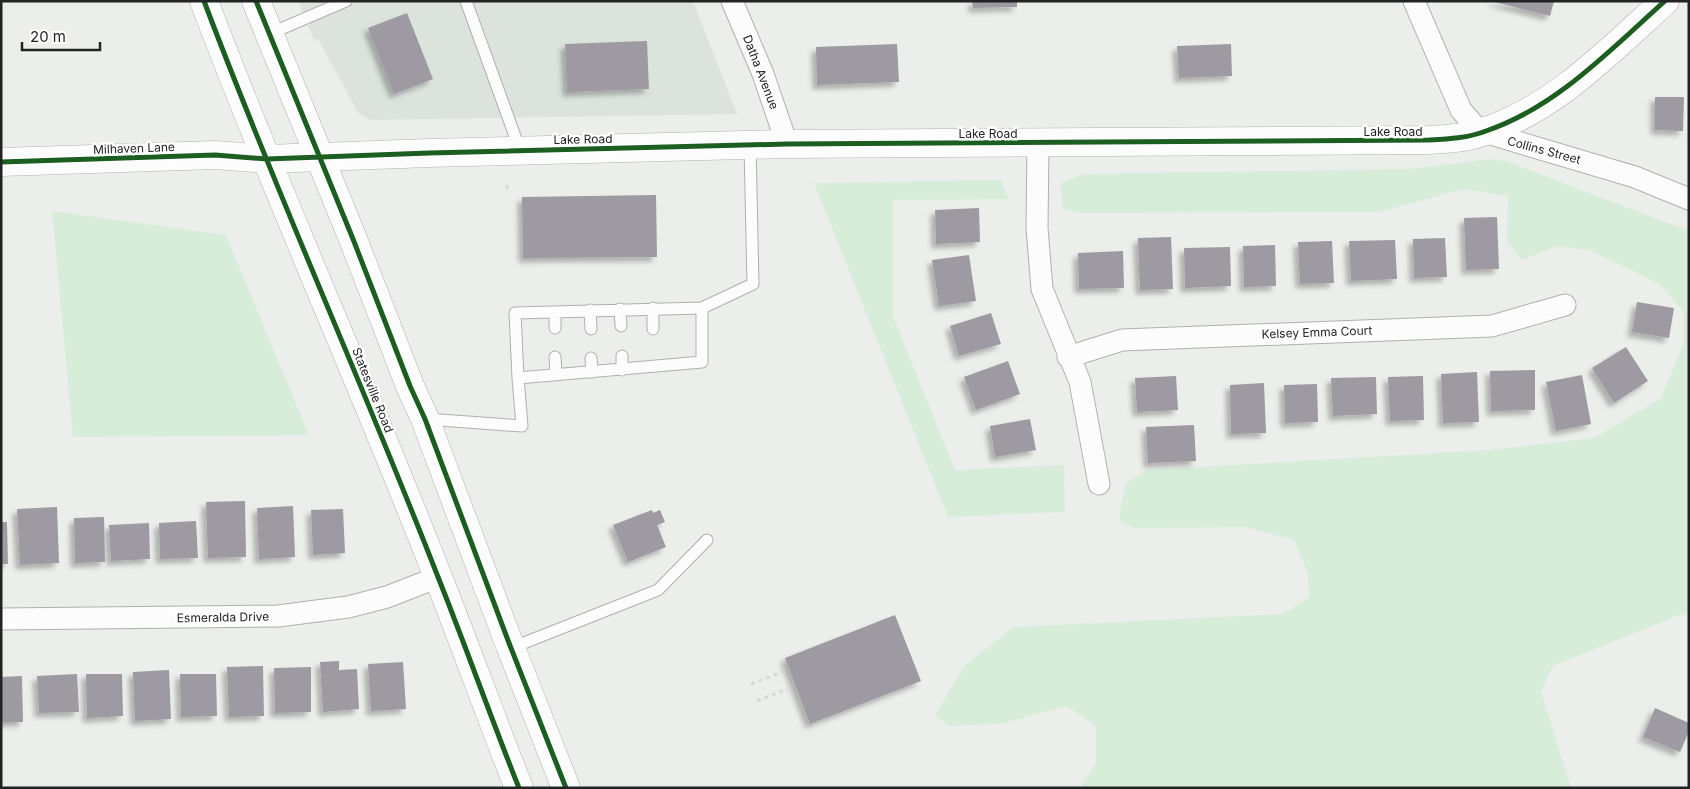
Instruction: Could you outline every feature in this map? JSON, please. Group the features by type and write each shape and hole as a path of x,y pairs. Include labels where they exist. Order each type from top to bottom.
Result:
{"street":[{"name":"Statesville Road","path":"204,1 241,99 438,577 518,788"},
{"path":"256,1 410,386 425,419 566,788"},
{"name":"Datha Avenue","path":"732,1 763,74 787,144"},
{"name":"Collins Street","path":"1414,1 1461,110 1473,124 1484,132 1634,177 1689,199"},
{"name":"Lake Road","path":"267,159 520,150 787,144 1429,140 1455,138 1484,132 1505,124 1542,104 1576,80 1665,1"},
{"path":"1038,143 1037,228 1042,289 1068,357 1080,382 1098,484"},
{"name":"Milhaven Lane","path":"1,162 215,154 267,159"},
{"name":"Kelsey Emma Court","path":"1068,357 1122,340 1492,326 1565,305"},
{"name":"Esmeralda Drive","path":"1,619 278,616 348,607 387,597 438,577"}],"lane":[{"path":"269,34 346,1"},
{"path":"466,1 520,150"},
{"path":"425,419 522,426 515,312 702,308 753,284 750,145"},
{"path":"653,308 653,329"},
{"path":"518,378 702,362 702,308"},
{"path":"620,309 621,326"},
{"path":"590,310 591,329"},
{"path":"554,328 555,312"},
{"path":"654,355 655,367"},
{"path":"622,356 622,370"},
{"path":"555,357 556,375"},
{"path":"592,358 592,372"},
{"path":"511,648 658,590 707,540"}],"path":[{"path":"507,186 507,193"},
{"path":"751,684 785,671"},
{"path":"757,701 792,687"}],"shaded area":[{"path":"298,1 693,1 737,114 370,120 358,113 318,39 314,40"}],"green space":[{"path":"1489,159 1506,161 1689,231 1689,611 1553,666 1541,691 1571,788 1080,788 1096,763 1096,726 1067,706 1000,724 948,726 935,715 965,665 1014,627 1283,614 1309,597 1308,574 1294,540 1245,527 1134,528 1119,520 1125,483 1147,470 1490,450 1594,438 1661,398 1684,342 1684,313 1661,285 1591,251 1557,246 1522,260 1507,242 1508,196 1464,189 1379,212 1080,213 1062,209 1061,183 1084,174 1410,169"},
{"path":"1001,180 1009,199 893,200 893,316 955,470 1064,465 1065,512 948,517 814,183"},
{"path":"52,211 226,235 309,435 73,437"}],"building":[{"path":"972,1 1017,1 1017,7 973,8"},
{"path":"1491,1 1554,1 1550,16"},
{"path":"407,13 433,79 394,94 368,28"},
{"path":"647,41 649,89 567,92 565,44"},
{"path":"897,44 899,82 817,85 816,47"},
{"path":"1231,44 1232,76 1179,78 1177,46"},
{"path":"1655,97 1684,97 1683,131 1655,130"},
{"path":"656,195 657,257 523,258 522,197"},
{"path":"979,208 980,242 936,244 935,210"},
{"path":"1497,217 1499,269 1466,270 1464,218"},
{"path":"1171,237 1173,289 1140,290 1138,238"},
{"path":"1445,238 1447,277 1414,278 1413,239"},
{"path":"1395,240 1397,279 1351,281 1349,241"},
{"path":"1332,241 1334,283 1300,284 1298,242"},
{"path":"1275,245 1276,286 1244,287 1243,246"},
{"path":"1230,247 1231,286 1185,288 1184,248"},
{"path":"1123,251 1124,288 1079,289 1078,253"},
{"path":"969,255 976,301 939,306 932,260"},
{"path":"1637,302 1674,308 1669,338 1632,332"},
{"path":"991,313 1001,344 959,356 950,326"},
{"path":"1626,347 1648,381 1614,403 1592,368"},
{"path":"1008,361 1020,394 976,410 964,377"},
{"path":"1535,370 1535,410 1491,411 1490,371"},
{"path":"1477,372 1479,422 1443,423 1441,374"},
{"path":"1582,375 1591,424 1556,431 1546,382"},
{"path":"1176,376 1178,410 1137,412 1135,378"},
{"path":"1423,376 1424,420 1390,421 1388,377"},
{"path":"1376,377 1377,414 1333,416 1331,378"},
{"path":"1264,383 1266,433 1231,434 1230,385"},
{"path":"1317,384 1318,422 1285,423 1284,385"},
{"path":"1030,419 1036,450 995,457 990,426"},
{"path":"1194,425 1196,461 1148,463 1146,427"},
{"path":"245,501 246,557 208,558 206,502"},
{"path":"293,506 295,557 259,559 257,508"},
{"path":"57,507 59,563 20,565 17,509"},
{"path":"343,509 345,553 313,555 311,510"},
{"path":"652,510 653,513 660,510 665,522 657,525 666,547 628,562 613,525"},
{"path":"104,517 105,562 75,563 74,518"},
{"path":"196,521 198,558 160,559 159,523"},
{"path":"1,522 7,522 8,564 1,564"},
{"path":"149,523 150,559 111,561 109,525"},
{"path":"895,615 921,681 810,724 785,658"},
{"path":"339,661 339,670 357,669 359,709 323,712 320,662"},
{"path":"403,662 406,709 371,711 368,664"},
{"path":"263,666 264,716 229,717 227,667"},
{"path":"311,667 311,712 275,713 274,668"},
{"path":"169,670 171,719 135,721 133,672"},
{"path":"77,674 79,712 39,713 37,676"},
{"path":"86,674 122,674 123,716 87,718"},
{"path":"180,674 216,674 217,716 181,717"},
{"path":"22,676 23,722 1,722 1,677"},
{"path":"1655,708 1689,723 1689,731 1680,752 1643,737"}],"cycle path":[{"path":"204,1 261,146 409,505 519,788"},
{"path":"256,1 353,239 410,386 425,419 566,788"},
{"path":"1,162 215,155 267,159 787,144 1451,139 1486,131 1512,120 1560,92 1603,57 1665,1"}]}
